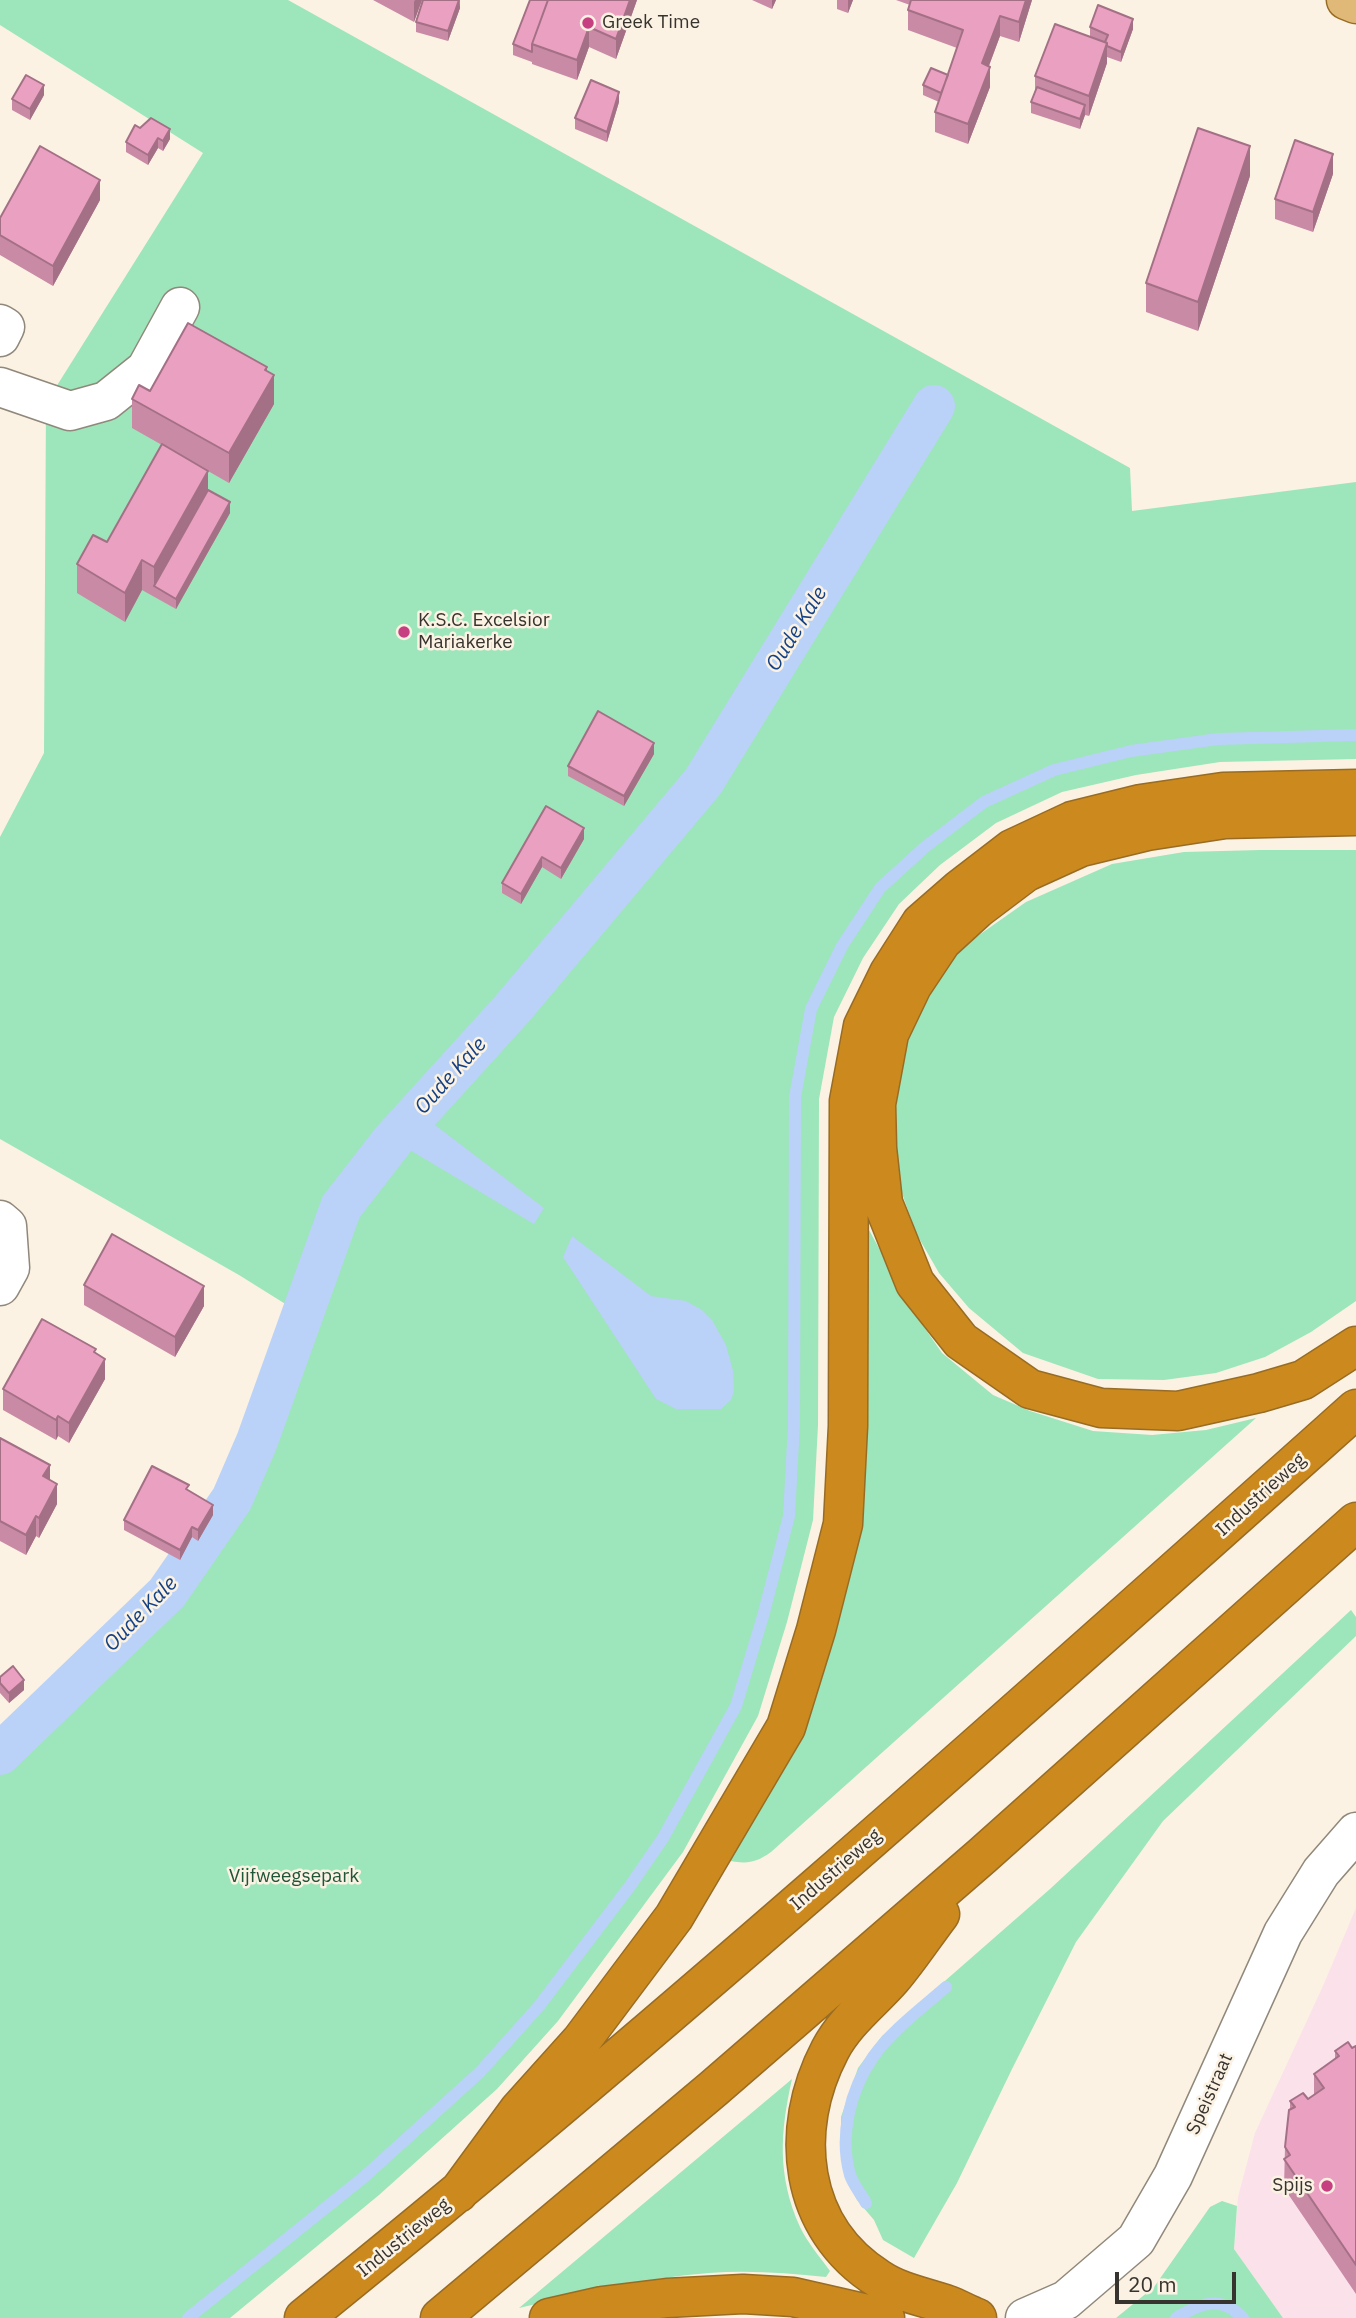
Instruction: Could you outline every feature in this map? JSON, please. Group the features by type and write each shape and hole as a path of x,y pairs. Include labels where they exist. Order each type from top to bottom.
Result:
{"highway":[{"path":"458,2193 519,2110 581,2041 674,1917 786,1727 816,1630 843,1524 848,1426 849,1101 863,1026 889,973 921,923 960,889 1012,849 1072,821 1141,804 1223,792 1356,789"},
{"path":"1356,816 1225,819 1147,831 1081,847 1026,872 977,909 942,941 912,986 889,1034 876,1104 877,1148 883,1203 915,1283 961,1341 1030,1389 1101,1408 1178,1411 1303,1380 1356,1346"},
{"name":"Industrieweg","path":"304,2318 458,2193 766,1931 1356,1409"},
{"path":"440,2318 713,2089 982,1856 1356,1522"},
{"path":"977,2318 948,2305 905,2292 858,2264 826,2226 810,2191 805,2158 807,2120 815,2084 831,2048 855,2016 893,1977 982,1856"},
{"path":"548,2318 602,2306 654,2299 743,2294 793,2298 884,2318"}],"main road":[{"path":"1346,0 1356,4"}],"street":[{"path":"0,387 70,411 106,401 146,369 180,307"},
{"path":"0,324 5,327 0,338"},
{"path":"0,1220 7,1226 10,1268 0,1286"},
{"name":"Speistraat","path":"1025,2318 1066,2300 1136,2240 1173,2176 1283,1933 1321,1872 1356,1832"}],"shaded area":[{"path":"1356,1908 1356,2318 1283,2318 1234,2249 1238,2197 1255,2133"}],"green space":[{"name":"Vijfweegsepark","path":"0,0 288,0 1130,468 1132,511 1356,482 1356,759 1220,762 1136,775 1062,792 996,823 940,865 899,904 863,958 834,1017 819,1099 818,1425 813,1520 787,1622 758,1716 683,1852 558,2021 497,2089 379,2195 230,2318 0,2318 0,1754 167,1593 232,1499 258,1441 303,1315 239,1275 0,1139 0,837 44,753 46,403 203,153 0,25"},
{"path":"1356,850 1356,1301 1311,1332 1265,1357 1216,1373 1164,1380 1098,1379 1023,1353 969,1308 939,1273 916,1233 897,1179 891,1127 896,1063 922,997 962,947 1026,902 1112,864 1184,852"},
{"path":"863,1219 915,1314 942,1353 993,1395 1030,1411 1093,1431 1152,1435 1206,1430 1256,1418 771,1852 750,1862 725,1860 815,1681"},
{"path":"1351,1610 1356,1617 1356,1636 1163,1821 1076,1942 957,2183 914,2258 883,2240 874,2220 857,2200 846,2179 841,2149 841,2117 858,2068 882,2036 1050,1889"},
{"path":"792,2079 783,2136 787,2190 800,2227 830,2271 826,2277 753,2272 685,2275 613,2287 519,2308"},
{"path":"1222,2201 1237,2206 1234,2249 1283,2318 1116,2318 1154,2287 1210,2207"}],"water":[{"path":"418,1112 544,1208 534,1224 393,1140"},
{"path":"572,1236 651,1296 686,1301 702,1310 712,1320 726,1345 733,1371 734,1391 731,1400 721,1409 676,1409 656,1399 563,1257"}],"building":[{"path":"423,0 459,0 448,31 416,22"},
{"path":"530,0 548,0 532,44 532,52 513,44"},
{"name":"Greek Time","path":"548,0 630,0 616,39 589,27 577,60 532,44"},
{"path":"911,0 1026,0 1019,22 1000,16 982,63 990,67 968,124 935,112 963,30 908,10"},
{"path":"1098,5 1133,19 1121,52 1107,46 1105,42 1108,35 1090,27"},
{"path":"1055,24 1107,43 1089,96 1035,76"},
{"path":"931,68 948,75 941,93 923,85"},
{"path":"26,75 44,85 30,109 12,99"},
{"path":"591,80 619,92 607,132 575,118"},
{"path":"1037,87 1085,105 1080,119 1031,102"},
{"path":"151,118 170,129 163,141 158,138 148,155 126,142 135,125 140,128"},
{"path":"1198,128 1250,146 1198,302 1146,283"},
{"path":"1295,140 1333,154 1313,212 1275,199"},
{"path":"40,146 100,180 53,266 0,235 0,218"},
{"path":"188,323 267,367 265,370 274,375 229,453 132,399 139,385 150,391"},
{"path":"162,444 208,471 154,567 142,560 125,593 77,564 93,535 107,542"},
{"path":"208,490 230,502 176,599 154,586"},
{"path":"598,711 654,743 624,796 568,766"},
{"path":"546,806 584,828 561,868 542,857 521,894 502,883"},
{"path":"112,1234 204,1286 175,1337 84,1285"},
{"path":"42,1319 96,1349 94,1352 105,1359 69,1423 58,1416 56,1420 3,1389"},
{"path":"0,1438 50,1465 43,1476 57,1484 39,1518 36,1516 26,1535 0,1521"},
{"path":"152,1466 189,1485 186,1489 213,1505 198,1530 192,1527 180,1550 124,1520"},
{"path":"13,1666 24,1680 9,1693 0,1683 0,1677"},
{"path":"1348,2042 1352,2048 1356,2046 1356,2265 1284,2159 1290,2155 1285,2147 1289,2110 1295,2107 1290,2101 1303,2093 1308,2099 1324,2088 1314,2074 1339,2056 1335,2051"}],"waterway":[{"name":"Oude Kale","path":"0,1754 167,1593 232,1499 257,1441 341,1207 393,1140 512,1009 703,782 934,406"},
{"path":"188,2318 364,2177 480,2072 539,2006 630,1886 663,1838 736,1706 789,1516 794,1424 795,1097 811,1009 842,946 880,888 925,847 984,802 1054,770 1131,751 1218,739 1356,735"},
{"path":"866,2203 851,2178 847,2160 846,2129 858,2084 880,2047 946,1987"},
{"path":"1176,2318 1194,2308 1210,2304 1227,2306 1243,2318"}],"place":[{"name":"Greek Time","path":"588,23"},
{"name":"K.S.C. Excelsior Mariakerke","path":"404,632"},
{"name":"Spijs","path":"1327,2186"}]}
